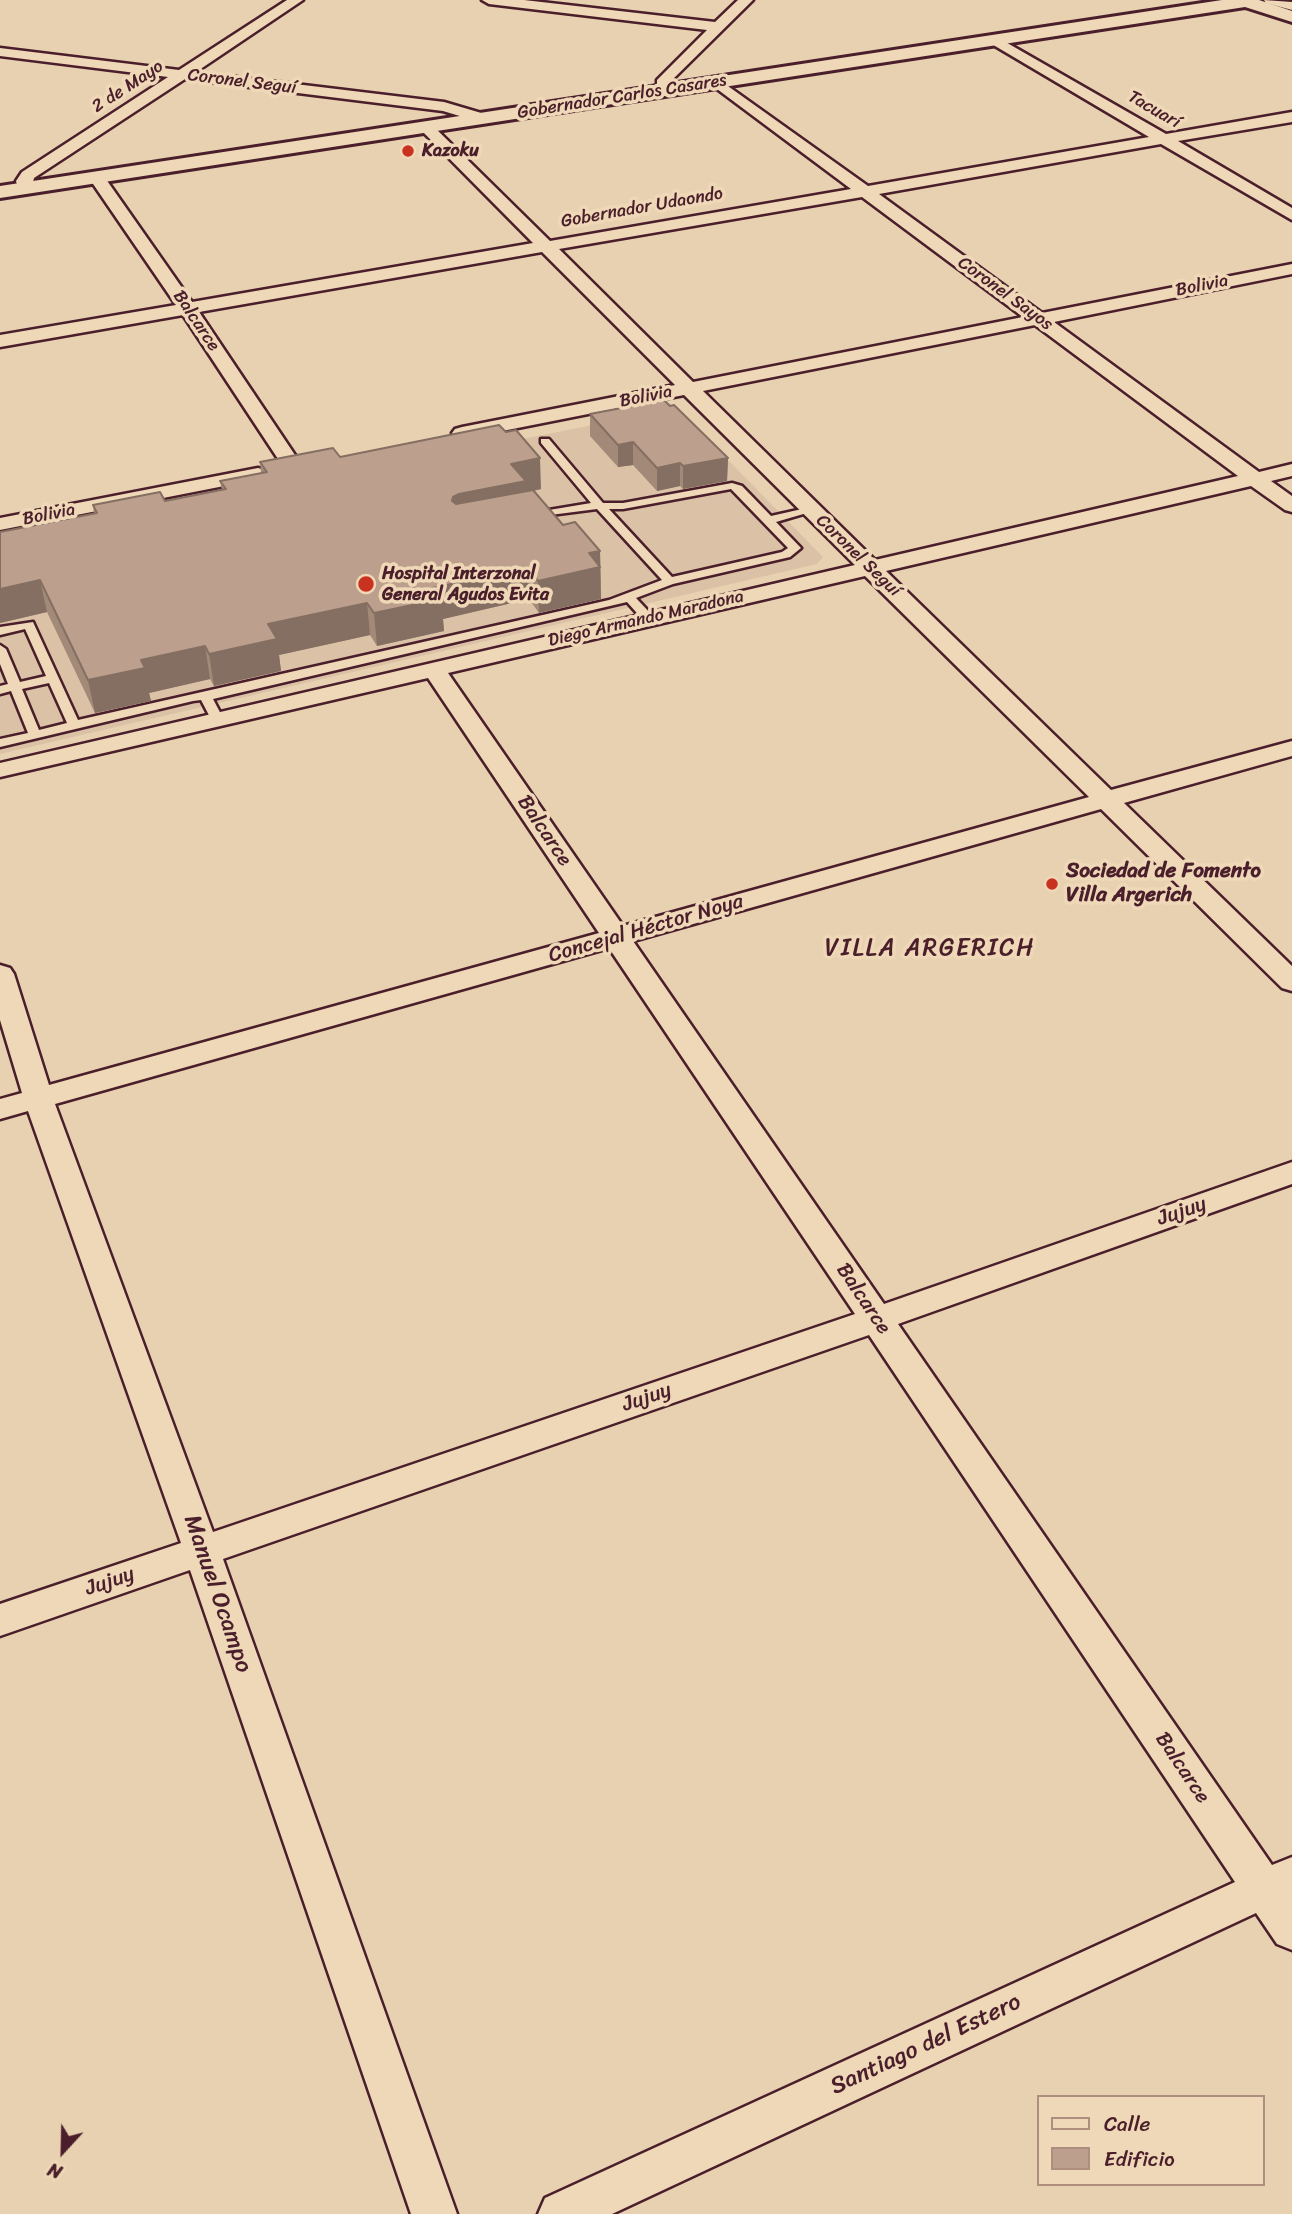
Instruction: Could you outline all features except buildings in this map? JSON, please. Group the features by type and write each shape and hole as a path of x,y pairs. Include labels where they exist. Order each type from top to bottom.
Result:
{"street":[{"name":"2 de Mayo","path":"25,189 24,181 28,175 296,0"},
{"path":"489,0 718,27"},
{"path":"664,91 664,80 746,0"},
{"name":"Gobernador Carlos Casares","path":"0,192 995,40 1267,4"},
{"name":"Tacuarí","path":"995,40 1292,215"},
{"name":"Coronel Seguí","path":"0,52 444,107 482,118"},
{"name":"Coronel Sayos","path":"718,82 1292,506"},
{"name":"Gobernador Udaondo","path":"0,341 1292,117"},
{"name":"Coronel Seguí","path":"426,127 1292,982"},
{"name":"Balcarce","path":"97,178 299,465"},
{"name":"Bolivia","path":"443,437 1292,269"},
{"name":"Bolivia","path":"0,524 181,495 299,465"},
{"name":"Diego Armando Maradona","path":"0,770 1292,470"},
{"name":"Balcarce","path":"434,669 877,1320 1278,1882 1292,1930"},
{"name":"Concejal Héctor Noya","path":"0,1109 1292,748"},
{"name":"Manuel Ocampo","path":"0,974 38,1098 202,1550 435,2214"},
{"name":"Jujuy","path":"0,1620 877,1320 1292,1174"},
{"name":"Santiago del Estero","path":"561,2214 1278,1882"}],"lane":[{"path":"545,441 600,507 669,581"},
{"path":"0,743 368,660 629,597 669,581 792,553 794,545 738,488 732,486 622,506 575,508 512,520"},
{"path":"770,520 811,510"},
{"path":"629,597 648,618"},
{"path":"0,631 29,625 74,725"},
{"path":"0,649 35,735"},
{"path":"0,690 53,678"},
{"path":"205,695 218,718"}],"shaded area":[{"name":"Hospital Interzonal General Agudos Evita","path":"663,411 683,414 823,557 817,564 0,754 0,543"}],"place":[{"name":"Kazoku","path":"408,151"},
{"name":"Hospital Interzonal General Agudos Evita","path":"366,584"},
{"name":"Sociedad de Fomento Villa Argerich","path":"1052,884"}],"district":[{"name":"VILLA ARGERICH","path":"930,949"}]}
